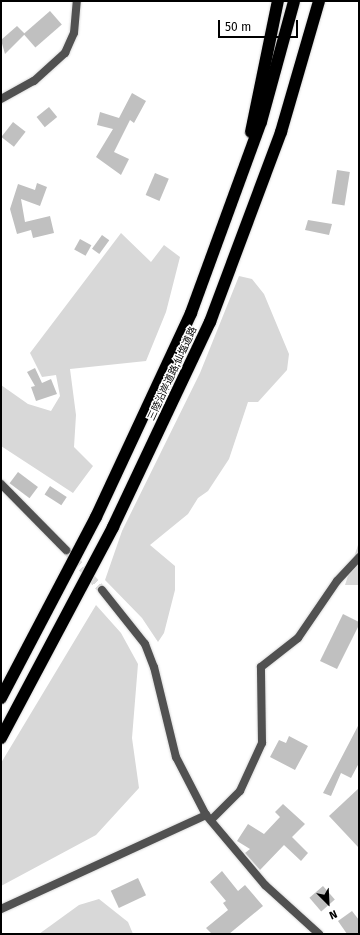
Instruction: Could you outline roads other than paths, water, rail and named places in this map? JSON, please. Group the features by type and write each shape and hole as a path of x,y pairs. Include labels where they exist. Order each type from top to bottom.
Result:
{"highway":[{"path":"238,190 278,1"},
{"name":"三陸沿岸道路;仙塩道路","path":"1,698 140,426 191,313 238,190 277,70 294,1"},
{"name":"三陸沿岸道路;仙塩道路","path":"1,738 113,527 210,322 281,132 319,1"}],"street":[{"path":"1,99 34,81 65,53 74,33 77,1"},
{"path":"1,484 66,550"},
{"path":"1,909 208,818 240,791 262,743 261,667 298,638 337,581 359,557"},
{"path":"102,590 145,644 154,667 176,757 208,818 265,885 319,934"}],"tunnel":[{"path":"66,550 102,590"}]}
